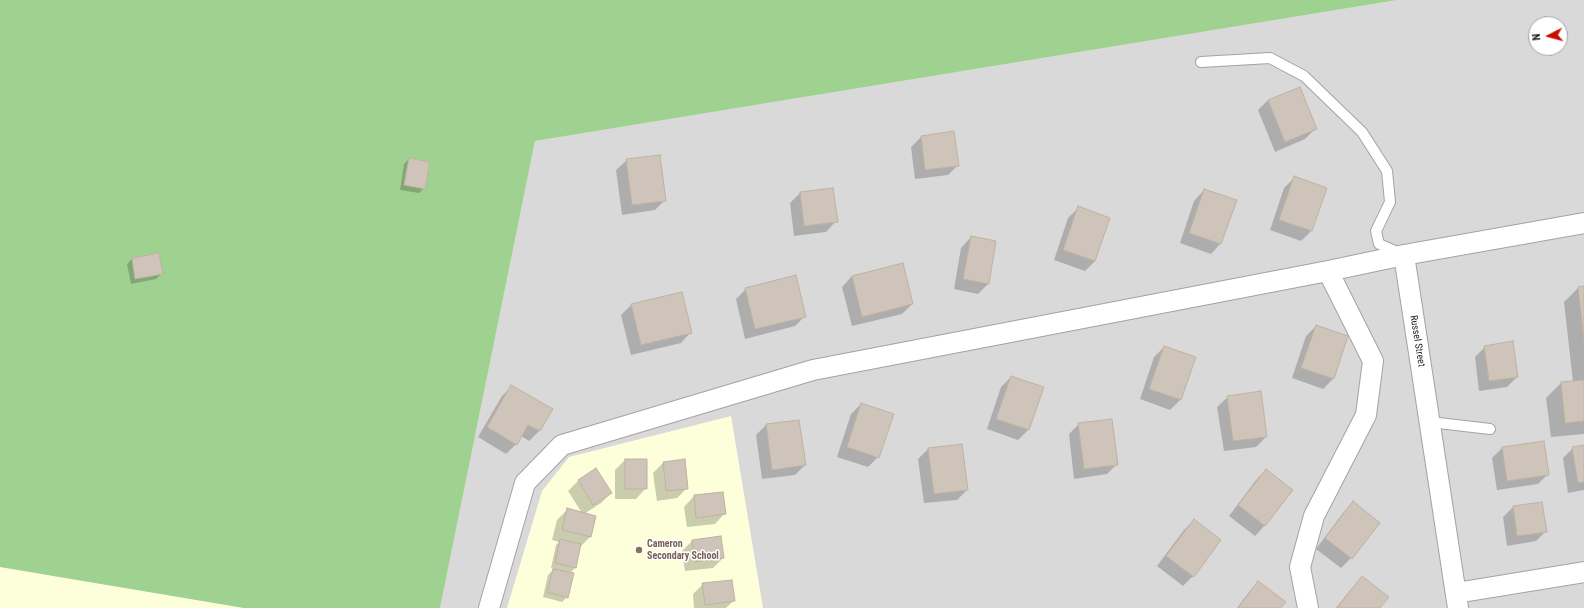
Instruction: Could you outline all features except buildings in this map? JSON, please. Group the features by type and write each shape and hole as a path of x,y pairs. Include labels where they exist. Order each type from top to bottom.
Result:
{"street":[{"path":"489,608 525,484 562,445 813,370 1404,255 1584,223"},
{"name":"Russel Street","path":"1404,255 1457,600"},
{"path":"1308,608 1300,567 1314,516 1366,415 1373,361 1328,271"},
{"path":"1457,600 1584,572"}],"lane":[{"path":"1201,62 1270,58 1304,76 1362,132 1387,170 1390,202 1376,231 1379,244 1404,255"},
{"path":"1430,422 1490,428"}],"shaded area":[{"path":"1397,0 1584,0 1584,608 440,608 535,141"},
{"name":"Cameron Secondary School","path":"731,416 763,608 507,608 542,491 569,457"},
{"path":"0,567 244,608 0,608"}],"green space":[{"path":"0,0 1397,0 535,141 440,608 244,608 0,567"}],"place":[{"name":"Cameron Secondary School","path":"639,550"}]}
